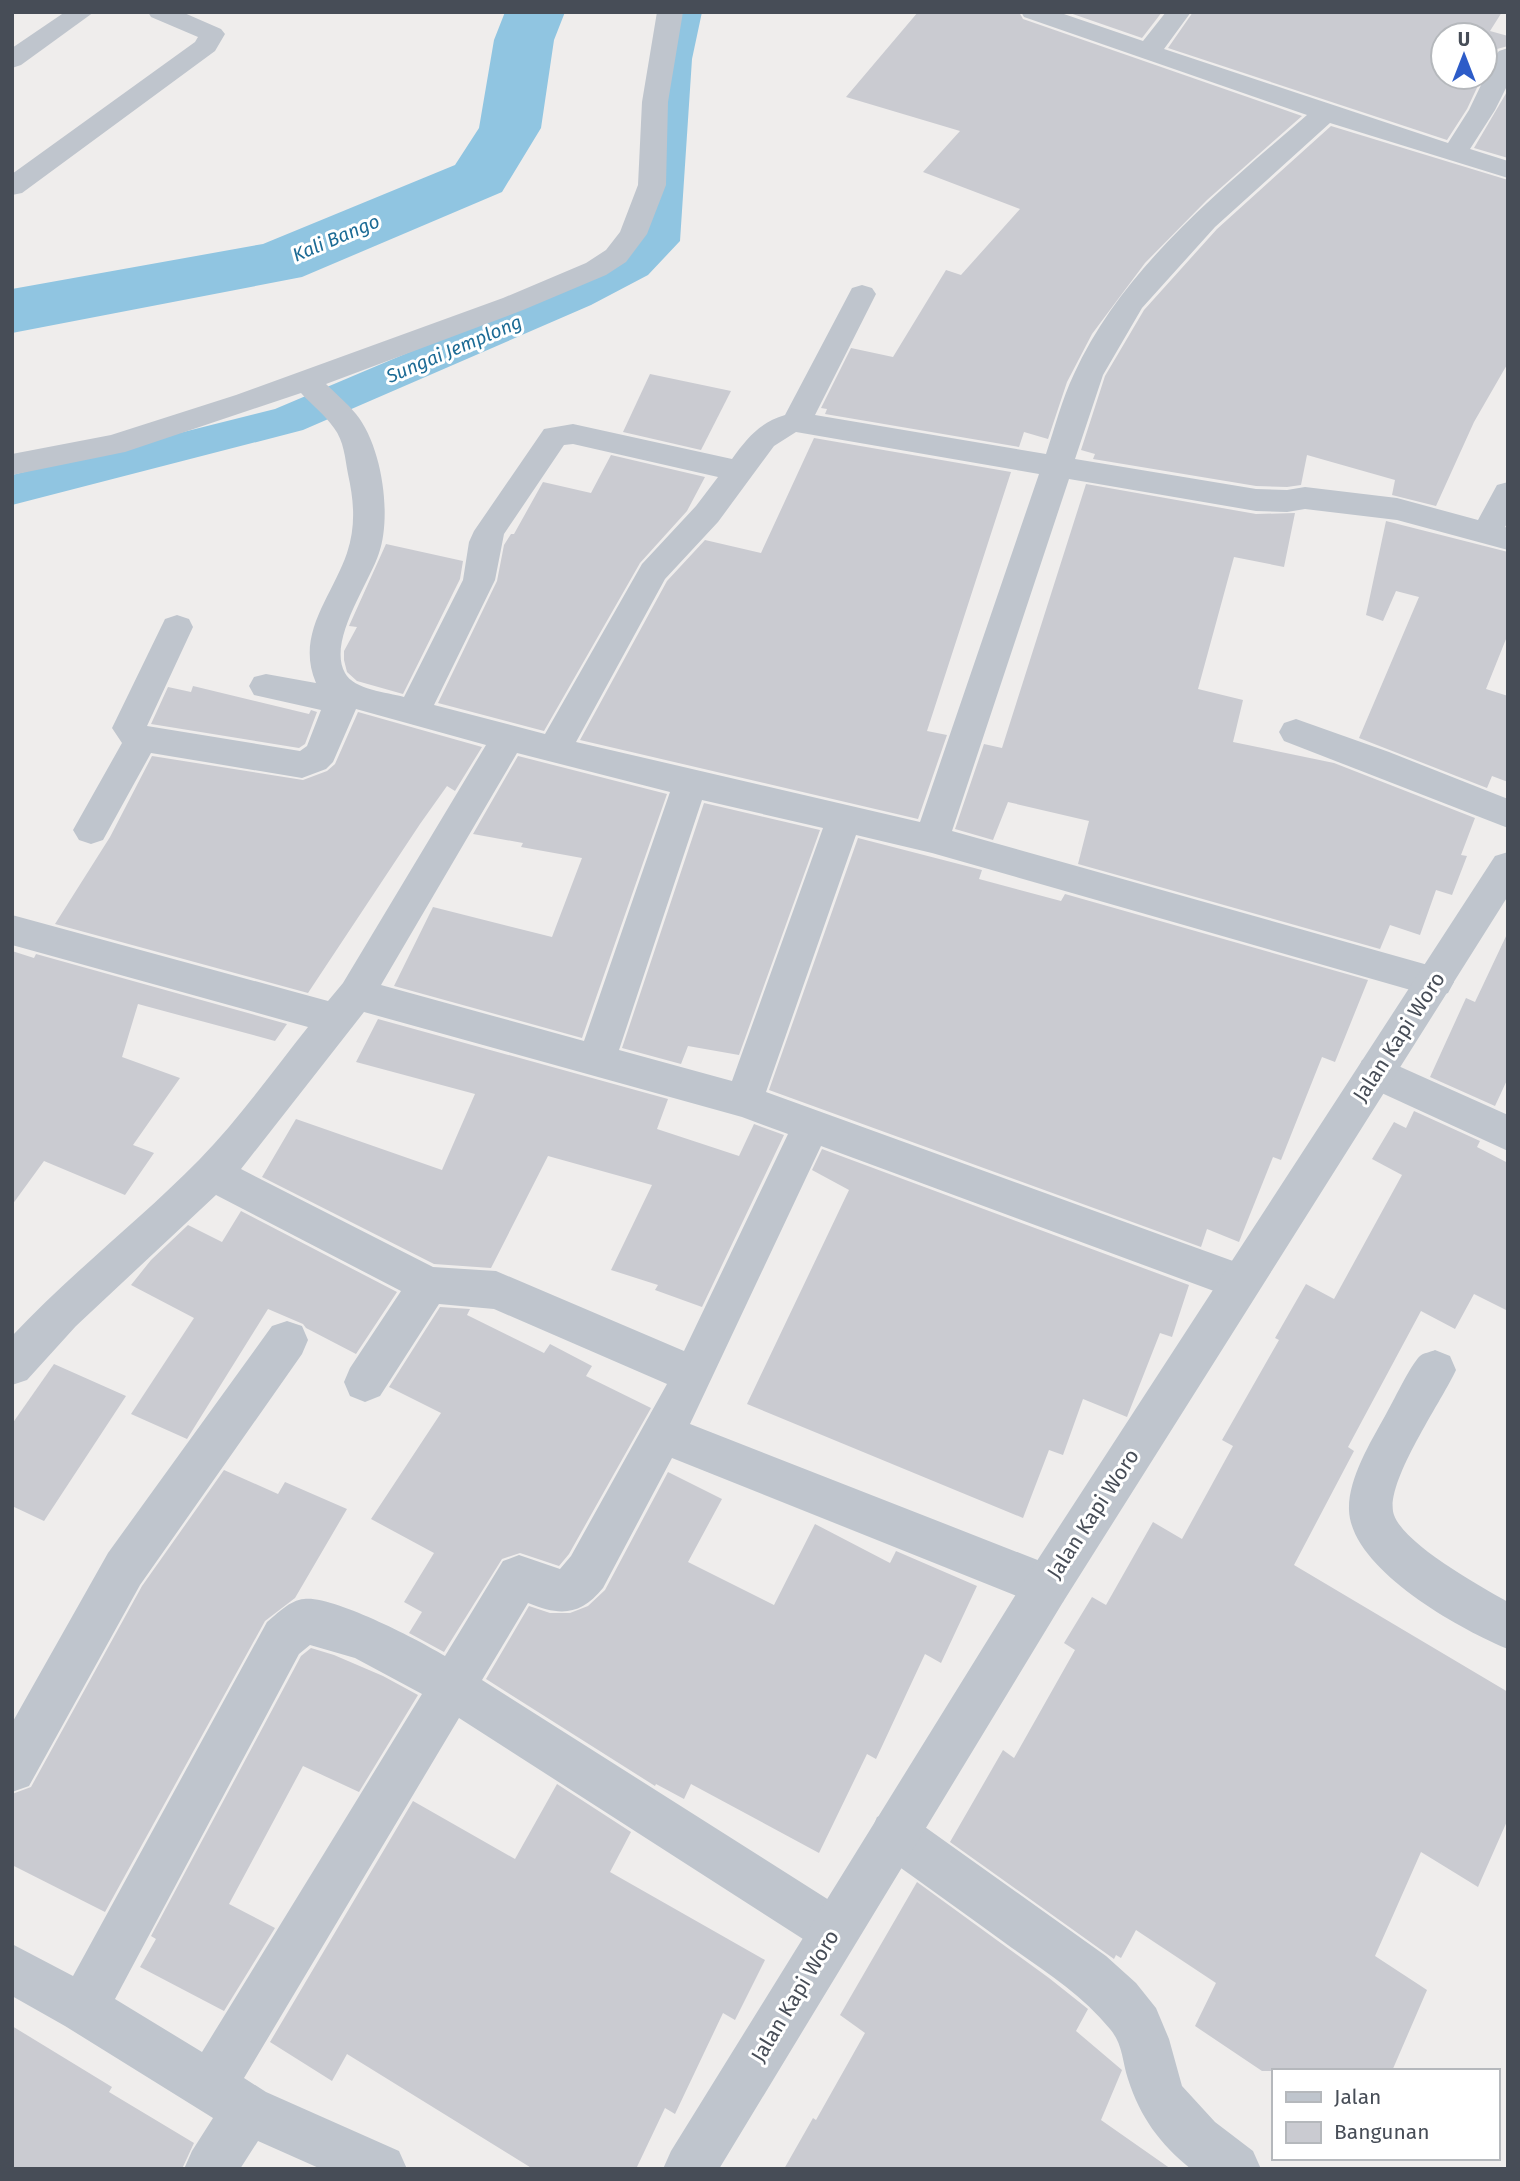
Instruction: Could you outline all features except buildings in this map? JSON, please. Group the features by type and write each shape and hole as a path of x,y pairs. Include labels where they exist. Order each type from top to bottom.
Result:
{"street":[{"path":"12,60 82,12"},
{"path":"12,187 206,46 210,40 212,34 160,12"},
{"path":"12,464 114,445 312,386 550,289 616,257 633,234 652,185 655,102 670,12"},
{"path":"1032,12 1326,113 1508,170"},
{"path":"1148,52 1179,12"},
{"path":"1454,154 1482,110 1508,56"},
{"path":"932,839 1088,375 1114,326 1138,293 1230,196 1326,113"},
{"path":"796,422 862,294"},
{"path":"312,386 346,422 357,442 368,495 370,522 363,553 331,622 324,657 331,681 343,697"},
{"path":"554,750 653,572 707,514 769,433 796,422 1256,500 1305,498 1397,509 1497,535 1508,493"},
{"path":"413,712 479,580 485,542 490,531 555,436 573,434 739,471"},
{"path":"177,627 129,728 133,734 142,738 302,765 321,752 343,697"},
{"path":"266,686 343,697 413,712 690,784 932,839 1435,982"},
{"path":"1296,732 1377,761 1508,814"},
{"path":"90,830 142,738"},
{"path":"12,1366 61,1313 212,1173 345,1007 508,738"},
{"path":"597,1059 690,784"},
{"path":"744,1101 844,819"},
{"name":"Jalan Kapi Woro","path":"689,2169 1047,1586 1508,866"},
{"path":"12,930 345,1007 597,1059 744,1101 1241,1282"},
{"path":"1376,1072 1508,1134"},
{"path":"209,2169 229,2098 452,1688 519,1577 555,1591 566,1592 576,1588 694,1375 811,1126"},
{"path":"212,1173 429,1285 496,1290 694,1375"},
{"path":"365,1382 429,1285"},
{"path":"12,1769 124,1569 287,1340"},
{"path":"1435,1370 1379,1472 1371,1512 1379,1536 1426,1579 1508,1627"},
{"path":"663,1434 1047,1586"},
{"path":"83,2008 283,1638 304,1621 325,1624 372,1641 452,1688 834,1931"},
{"path":"894,1834 1089,1973 1115,1998 1135,2020 1147,2046 1158,2094 1172,2117 1201,2145 1235,2169"},
{"path":"12,1969 83,2008 229,2098 381,2169"}],"waterway":[{"name":"Kali Bango","path":"12,311 278,262 479,178 510,128 524,40 535,12"},
{"name":"Sungai Jemplong","path":"12,490 288,420 577,296 634,266 660,241 674,59 684,12"}]}
